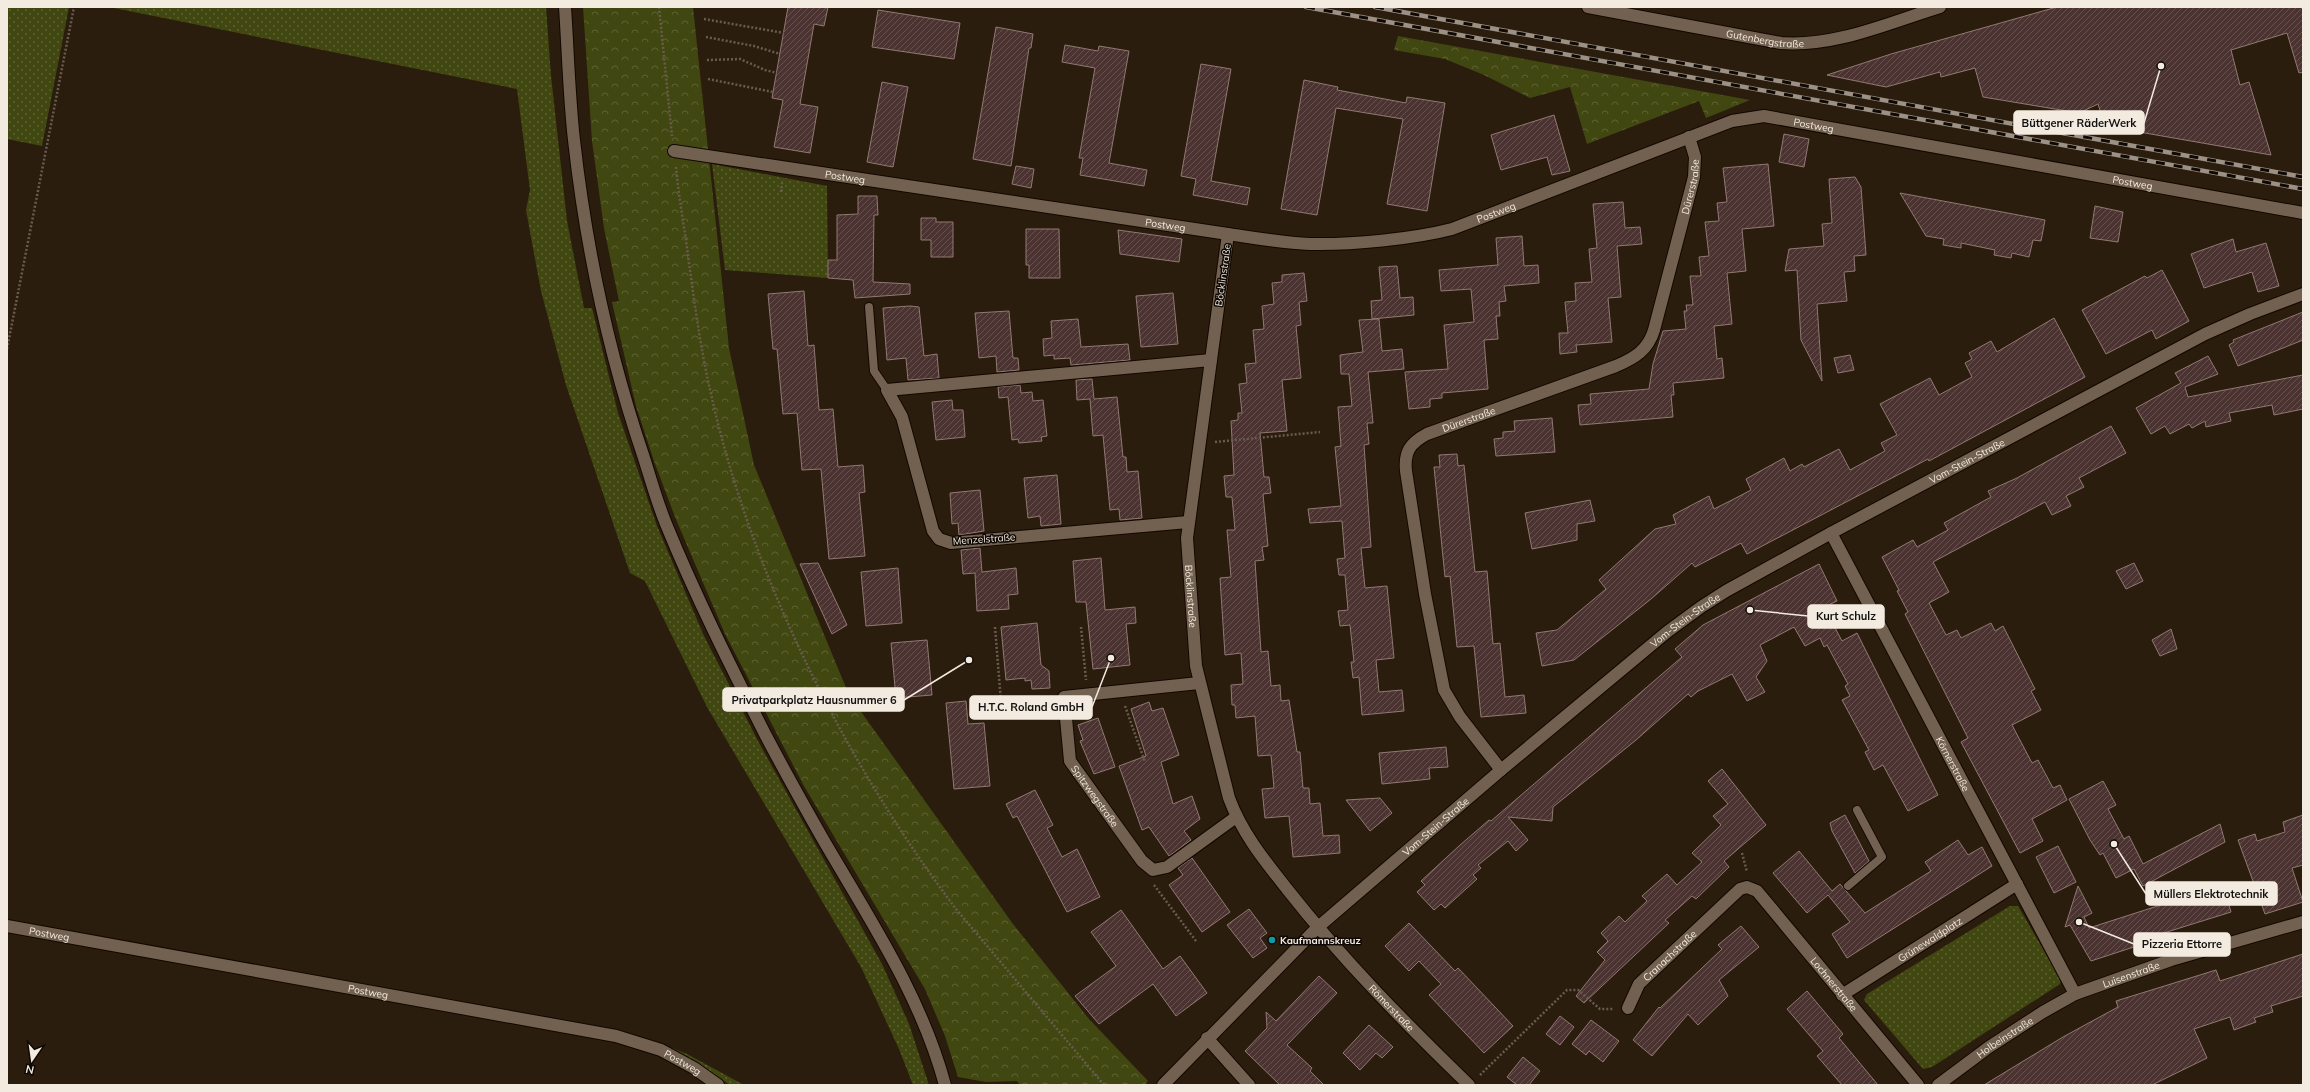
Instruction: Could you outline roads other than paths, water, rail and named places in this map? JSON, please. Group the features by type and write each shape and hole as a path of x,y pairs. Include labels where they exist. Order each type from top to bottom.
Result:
{"street":[{"path":"565,7 574,140 584,213 599,290 628,411 665,522 714,631 766,735 823,840 884,941 911,993 929,1037 945,1085"},
{"name":"Gutenbergstraße","path":"1588,7 1781,43 1803,44 1826,42 1940,7"},
{"name":"Postweg","path":"674,151 1228,234 1297,243 1323,244 1441,232 1469,223 1689,137 1742,118 1775,117 2303,213"},
{"name":"Dürerstraße","path":"1501,770 1460,717 1444,690 1425,594 1406,471 1406,454 1411,445 1427,434 1616,366 1633,358 1647,347 1654,330 1694,177 1695,157 1689,137"},
{"name":"Böcklinstraße","path":"1228,234 1188,522 1188,556 1199,683 1222,775 1236,818 1250,842 1317,928"},
{"name":"Vom-Stein-Straße","path":"1163,1085 1207,1038 1317,928 1501,770 1695,611 1726,591 1831,533 2205,334 2250,314 2303,294"},
{"path":"887,390 1211,360"},
{"name":"Menzelstraße","path":"887,390 899,410 932,531 939,539 951,543 1188,522"},
{"name":"Körnerstraße","path":"1831,533 2075,994"},
{"name":"Spitzwegstraße","path":"1199,683 1064,697 1070,761 1144,864 1153,870 1167,867 1236,818"},
{"name":"Grünewaldplatz","path":"1842,995 2017,884"},
{"name":"Lochnerstraße","path":"1747,887 1756,891 1918,1085"},
{"name":"Cranachstraße","path":"1628,1008 1639,984 1740,889 1747,887"},
{"name":"Luisenstraße","path":"2075,994 2171,960 2303,922"},
{"name":"Postweg","path":"7,926 616,1036 661,1050 694,1068 718,1085"},
{"name":"Römerstraße","path":"1317,928 1472,1082"},
{"name":"Holbeinstraße","path":"1938,1085 1989,1047 2043,1012 2075,994"},
{"path":"1207,1038 1249,1085"}],"lane":[{"name":"Menzelstraße","path":"869,307 874,371 887,390"},
{"path":"1848,886 1882,856 1857,810"}],"railway":[{"path":"1306,7 2303,189"},
{"path":"1375,7 2303,177"}],"place":[{"name":"Büttgener RäderWerk","path":"2161,66"},
{"name":"Kurt Schulz","path":"1750,610"},
{"name":"H.T.C. Roland GmbH","path":"1111,658"},
{"name":"Privatparkplatz Hausnummer 6","path":"969,660"},
{"name":"Müllers Elektrotechnik","path":"2114,844"},
{"name":"Pizzeria Ettorre","path":"2079,922"},
{"name":"Kaufmannskreuz","path":"1272,940"}]}
